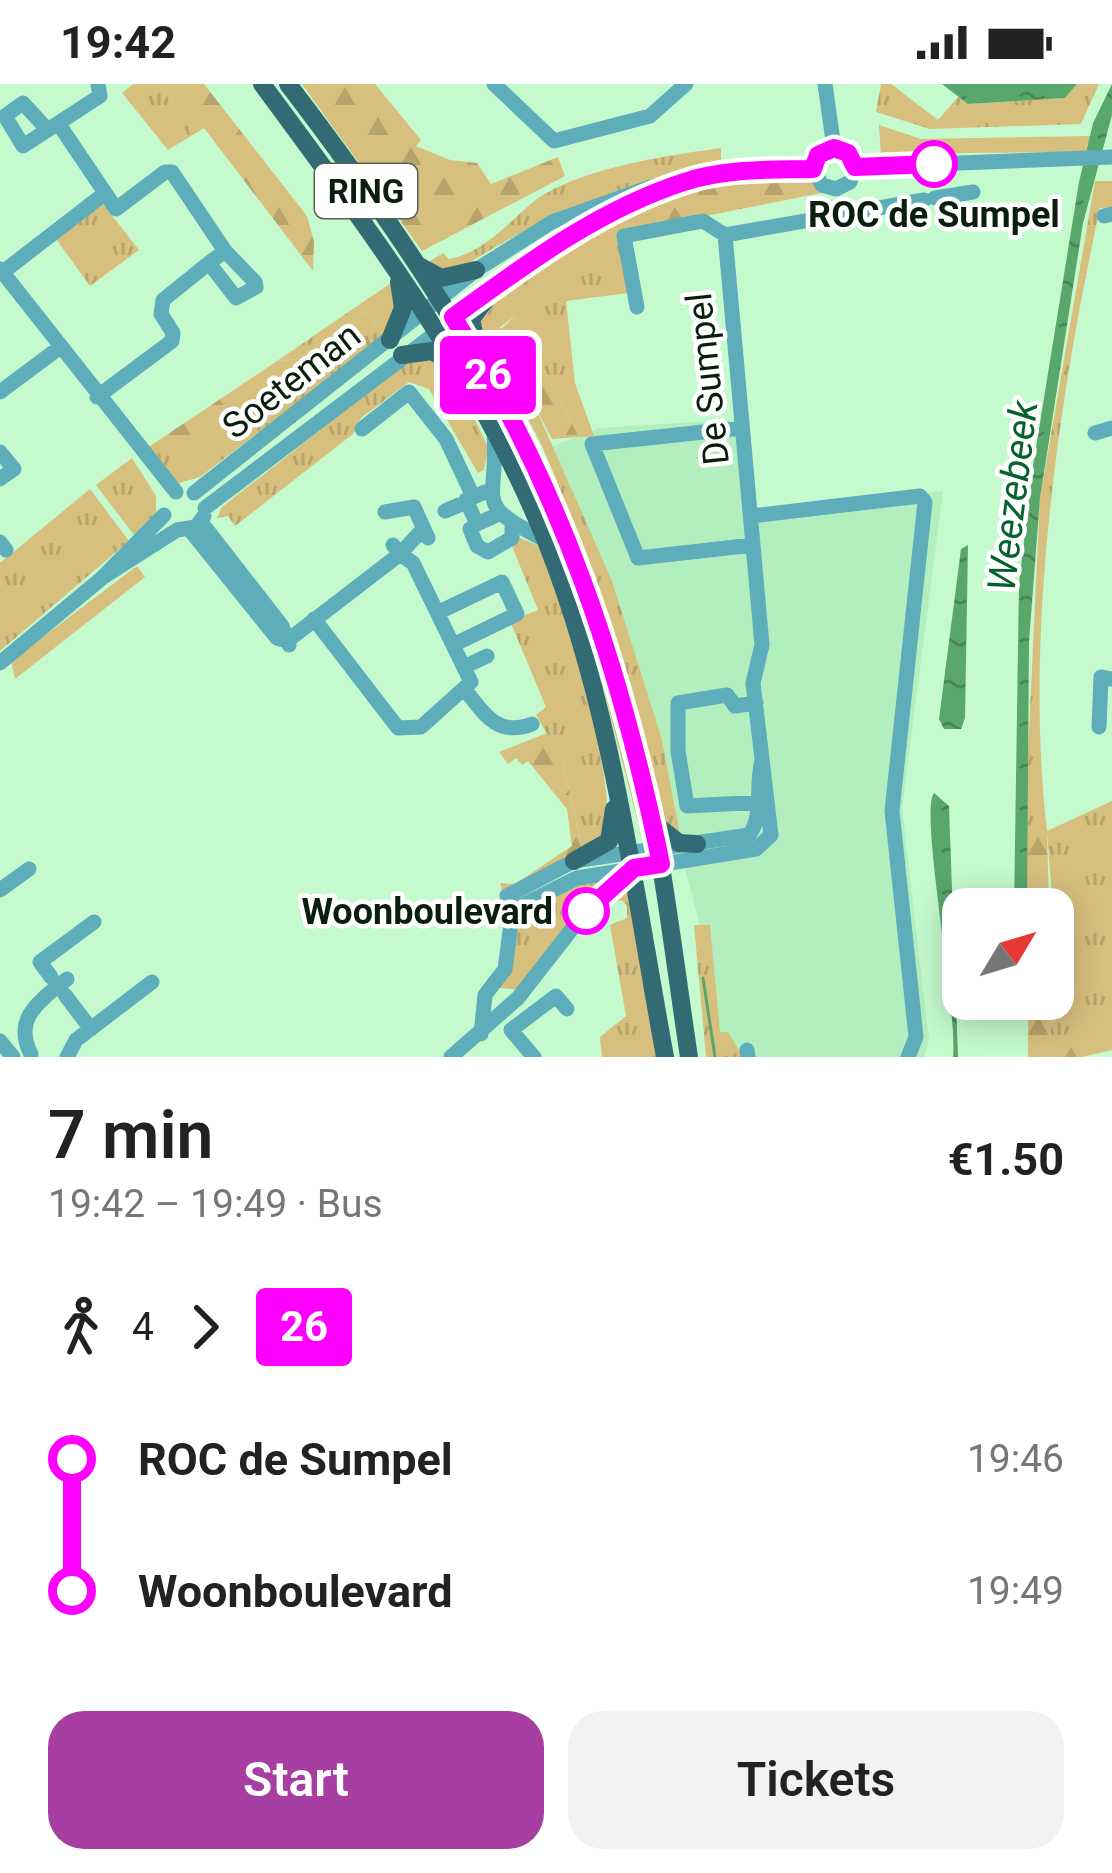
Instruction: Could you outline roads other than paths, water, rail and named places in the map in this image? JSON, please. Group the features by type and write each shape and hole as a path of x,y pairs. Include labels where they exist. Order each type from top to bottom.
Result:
{"main road":[{"name":"RING","path":"262,84 430,321 494,431 545,540 581,644 614,775 665,1057"},
{"name":"RING","path":"288,84 417,264 481,363 546,486 586,580 619,680 653,823 689,1057"},
{"path":"417,264 441,278 476,270"},
{"path":"396,271 403,308 396,348 432,351 460,371"},
{"path":"481,363 471,319 495,286"},
{"path":"574,862 600,848 614,830 614,775"},
{"path":"653,823 679,843 697,844"}],"street":[{"path":"98,84 100,96 53,127 116,209 165,172 172,172 256,287 236,298 209,263"},
{"path":"494,84 554,141 650,116 686,84"},
{"path":"825,84 834,148"},
{"path":"834,148 848,153 855,167 850,182 836,189 822,185 813,169 818,155 834,148"},
{"path":"855,167 1112,158"},
{"path":"430,321 440,299 476,270 552,222 618,195 715,175 813,169"},
{"path":"430,321 453,317 592,221 682,182"},
{"path":"836,189 841,215"},
{"name":"De Sumpel","path":"637,308 624,236 703,220 725,236 973,192"},
{"path":"104,194 1,271 138,451 169,502 282,626 288,645 396,549 426,534 413,506 385,512"},
{"name":"De Sumpel","path":"725,236 751,516"},
{"path":"97,397 172,341 173,333 161,314 163,300 225,250"},
{"name":"Soeteman","path":"0,662 102,578 193,523 430,321"},
{"path":"0,392 59,348"},
{"name":"Soeteman","path":"194,493 396,348"},
{"path":"362,429 409,392 446,439 475,490 512,538 488,552 477,546 459,515 475,490 494,431"},
{"path":"741,428 592,444 638,558 753,545"},
{"path":"0,452 14,469 0,479"},
{"path":"475,490 466,500 477,524 499,520 545,540"},
{"path":"169,502 194,493 193,523"},
{"path":"660,857 697,844 749,835 758,822 764,754 753,683 762,645 751,516 920,496 925,502 892,811 916,1037 908,1057"},
{"name":"Soeteman","path":"102,578 169,502"},
{"path":"314,619 398,728 421,727 466,691 471,682 466,665 413,563 396,549"},
{"path":"439,612 502,582 517,614 455,644"},
{"path":"466,665 487,656"},
{"path":"1099,727 1098,688 1101,677 1112,679"},
{"path":"466,691 493,724 513,729 532,724"},
{"path":"756,703 734,706 727,695 678,703 678,751 685,803 692,807 757,802"},
{"path":"509,903 574,862 764,846 771,835 757,802"},
{"path":"509,903 633,860"},
{"path":"451,1057 518,998 633,860"},
{"path":"0,890 28,869"},
{"path":"481,1034 485,995 505,969 509,903"},
{"path":"91,1029 61,983 40,962 94,922"},
{"path":"67,1057 70,1047 152,982"},
{"path":"32,1056 23,1031 28,1014 61,983"},
{"path":"485,995 518,998"},
{"path":"534,1057 511,1030 556,996 567,1009"},
{"path":"0,1041 13,1057"}],"water":[{"path":"942,84 1077,84 1065,98 968,104"},
{"path":"1112,84 1112,115 1083,223 1040,498 1029,642 1027,888 1014,888 1019,583 1033,466 1079,182 1093,123"},
{"path":"968,545 965,718 961,729 944,729 939,719 961,549"},
{"path":"934,793 949,806 952,888 942,888 942,929 931,835"},
{"path":"952,1020 957,1020 958,1057 953,1057"}],"waterway":[{"path":"703,978 715,1057"}],"place":[{"name":"ROC de Sumpel","path":"934,164"},
{"name":"Woonboulevard","path":"586,911"}],"water label":[{"name":"Weezebeek","path":"1012,496"}]}
